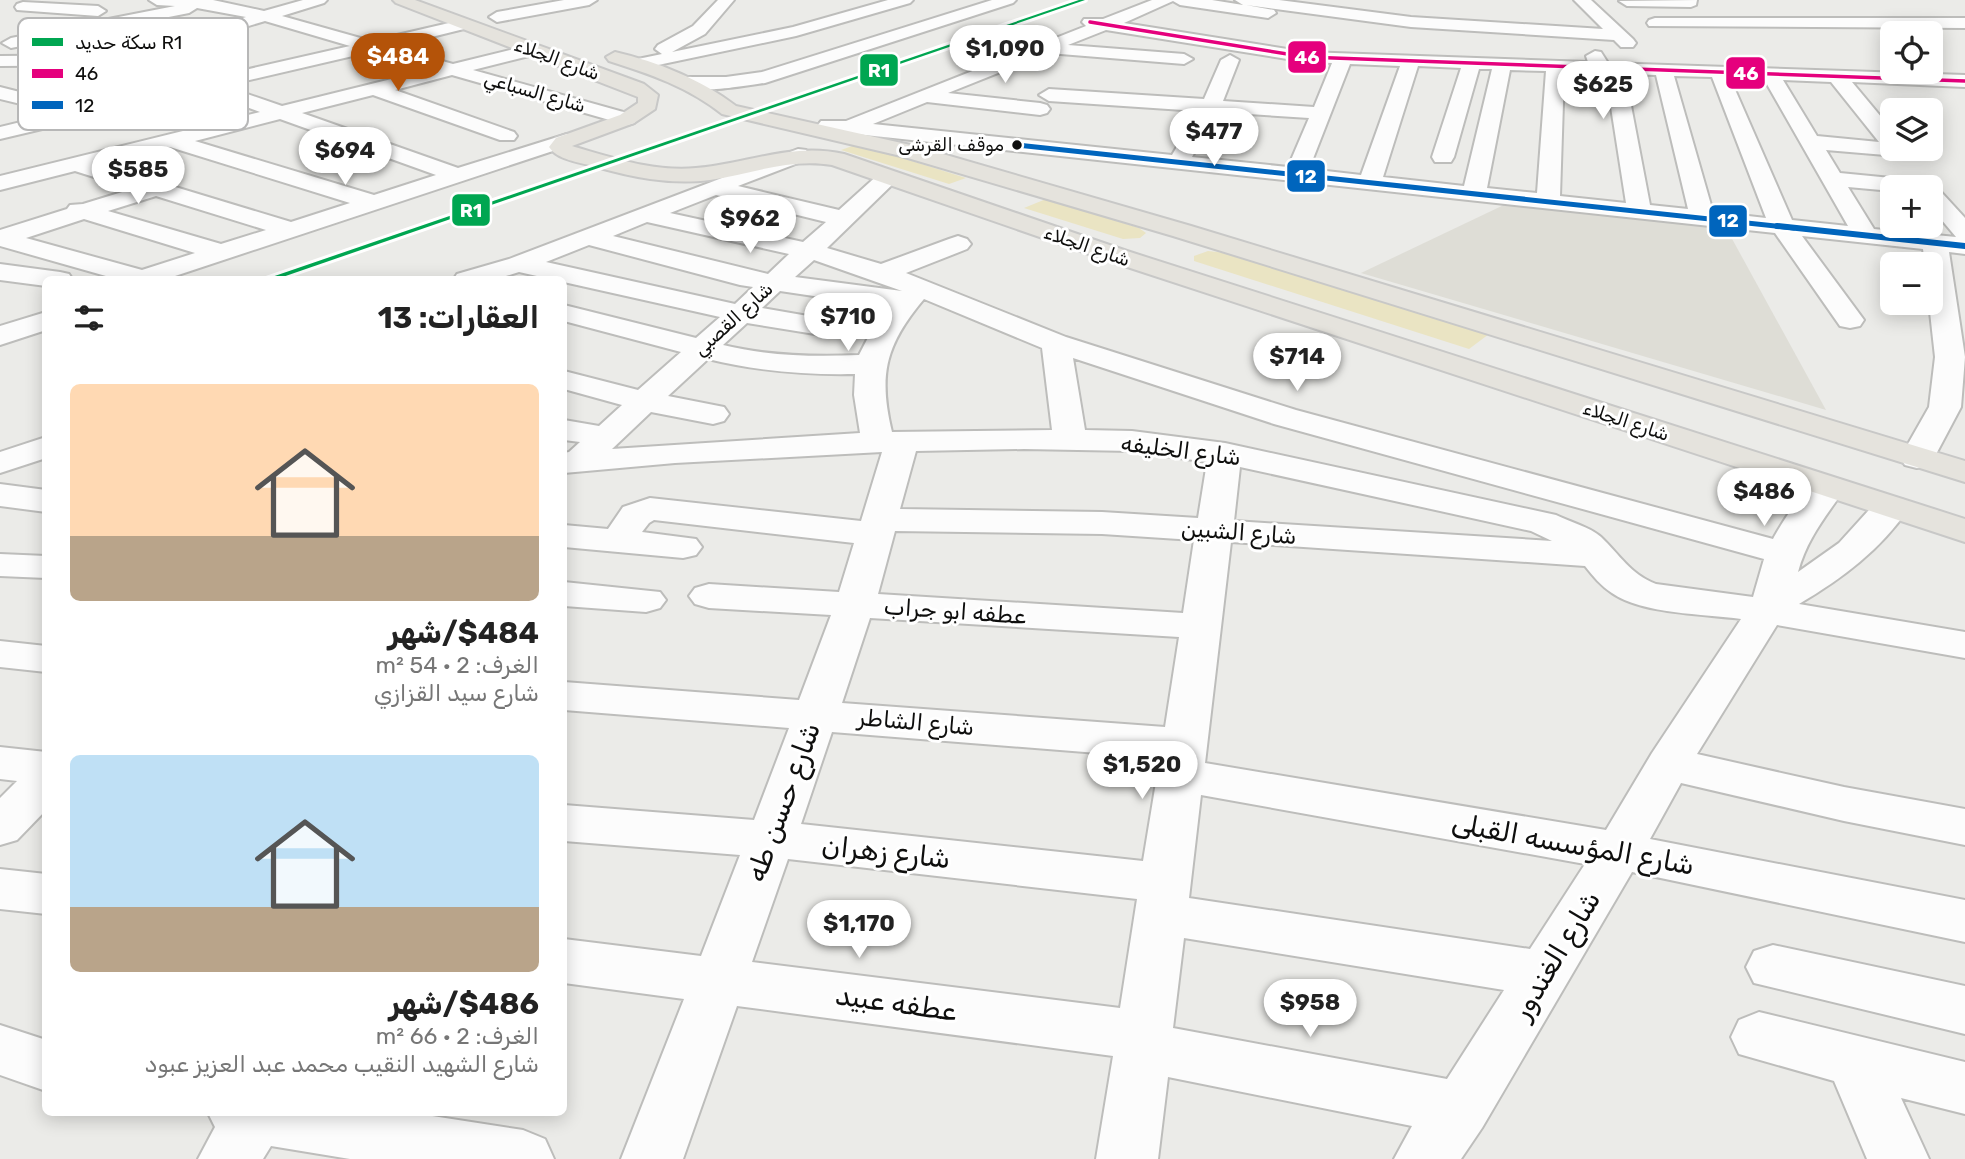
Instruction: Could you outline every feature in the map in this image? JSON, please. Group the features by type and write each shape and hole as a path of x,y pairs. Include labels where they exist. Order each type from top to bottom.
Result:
{"main road":[{"name":"شارع الجلاء","path":"401,0 538,53 582,58 648,96 650,100 644,110 567,146"},
{"name":"شارع الجلاء","path":"451,0 687,83 729,110 830,129 1182,231 1965,472"},
{"path":"582,58 592,62 630,61"},
{"name":"شارع الجلاء","path":"567,146 646,173 674,176 706,174 798,155 828,157 1118,256 1965,531"},
{"path":"1118,256 1165,253 1182,243 1182,231"},
{"path":"1221,289 1215,280 1216,272 1224,265 1247,260 1273,259"}],"street":[{"path":"18,14 45,0"},
{"path":"210,4 229,0"},
{"path":"248,21 319,0"},
{"path":"497,17 589,0"},
{"path":"630,61 667,48 699,30 726,0"},
{"path":"879,14 905,0"},
{"path":"687,83 740,82 776,73 1008,0"},
{"path":"716,101 1027,0"},
{"path":"830,129 1098,24 1147,0"},
{"path":"1098,24 1125,17 1166,0"},
{"path":"1180,0 1289,11 1344,7 1356,29"},
{"path":"1243,0 1356,29"},
{"path":"1403,0 1411,22"},
{"path":"1564,0 1636,8 1820,14"},
{"path":"1583,1 1602,32 1660,71 1702,217"},
{"path":"951,2 985,7"},
{"name":"شارع السباعي","path":"156,7 210,4 263,16 627,119"},
{"path":"830,4 879,14 920,28"},
{"path":"715,58 879,14 926,5"},
{"path":"1803,5 1866,39"},
{"path":"1854,5 1887,21"},
{"path":"18,14 156,7"},
{"path":"121,18 156,7"},
{"path":"1636,8 1717,11 1838,24 1880,24"},
{"path":"1636,8 1676,38"},
{"path":"1478,9 1487,27"},
{"path":"1543,10 1554,31"},
{"path":"1188,144 1222,70 1289,11"},
{"path":"1717,11 1767,42"},
{"path":"801,35 810,12"},
{"path":"1872,14 1965,13"},
{"path":"18,14 44,18"},
{"path":"1125,17 1222,70 1240,88"},
{"path":"1067,67 1222,70 1280,66 1313,53 1356,29 1411,22 1602,32"},
{"path":"1943,23 1965,23"},
{"path":"248,75 462,24"},
{"path":"1098,24 1222,70 1245,108"},
{"path":"1602,32 1597,64 1615,72 1639,211"},
{"path":"630,61 801,35 852,49"},
{"path":"0,45 18,41"},
{"path":"0,45 18,45"},
{"path":"1040,46 1067,67 1166,84"},
{"path":"830,129 925,96 1040,46"},
{"path":"694,52 776,73"},
{"path":"248,122 456,69 538,53"},
{"path":"925,96 1041,108 1147,101 1222,70 1313,53 1343,59 1830,77 1880,77"},
{"path":"1790,57 1830,77 1880,132"},
{"path":"1296,174 1343,59"},
{"path":"0,61 18,61"},
{"path":"1370,182 1411,61"},
{"path":"1443,157 1471,64"},
{"path":"1474,193 1502,65"},
{"path":"282,67 372,91 426,117"},
{"path":"1017,145 1067,67"},
{"path":"1548,201 1555,67"},
{"path":"248,68 260,72"},
{"path":"0,72 18,72"},
{"path":"1718,73 1782,226 1850,320"},
{"path":"1771,75 1865,235"},
{"path":"503,83 528,76"},
{"path":"1943,77 1965,80"},
{"path":"541,114 564,100"},
{"path":"1103,154 1147,101"},
{"path":"248,102 456,175"},
{"path":"1041,108 1061,120"},
{"path":"1245,108 1320,113"},
{"path":"1188,144 1230,129 1245,108"},
{"path":"390,116 457,118 511,141 567,146"},
{"path":"1170,126 1188,144 1296,174 1965,246"},
{"path":"0,133 18,129"},
{"path":"830,129 1103,154 1188,144 1245,150"},
{"path":"1625,129 1679,134"},
{"path":"137,130 174,141 246,150"},
{"path":"78,164 215,130"},
{"path":"220,130 246,150 371,202"},
{"path":"0,140 35,158 78,164 289,229"},
{"path":"155,276 220,252 456,175 511,141"},
{"path":"461,142 484,150 511,141"},
{"path":"1816,152 1880,145"},
{"path":"157,276 567,146"},
{"path":"0,238 200,175 246,150"},
{"path":"1816,152 1880,175"},
{"path":"479,276 518,264 798,155"},
{"path":"0,168 35,158"},
{"path":"0,186 35,158"},
{"path":"1904,161 1915,175"},
{"name":"شارع القصبي","path":"571,462 888,178"},
{"path":"0,186 220,252"},
{"path":"716,188 844,219"},
{"path":"780,203 804,192"},
{"path":"1844,200 1880,203"},
{"path":"1943,209 1965,233"},
{"path":"646,215 808,251 882,273 912,295"},
{"path":"588,237 773,283 912,295 1285,417 1784,553"},
{"path":"0,238 136,276"},
{"path":"1917,458 1945,407 1950,358 1935,243"},
{"path":"882,273 958,244"},
{"path":"518,264 739,313 821,326"},
{"path":"0,272 42,278"},
{"path":"890,442 868,402 871,364 878,342 890,321 912,295"},
{"path":"1,329 42,314"},
{"path":"567,314 771,363 815,366 871,364"},
{"path":"1,329 42,321"},
{"path":"1056,343 1070,440"},
{"path":"567,381 642,401 713,414"},
{"path":"1127,1159 1214,530 1239,456 1285,417"},
{"path":"567,430 603,436"},
{"name":"شارع الخليفه","path":"571,462 687,452 890,442 1132,441 1239,456 1543,523 1586,543 1615,577 1628,587 1648,595 1769,608 1963,649"},
{"name":"شارع حسن طه","path":"652,1159 855,605 877,527 890,442"},
{"path":"0,463 42,448"},
{"name":"شارع الغندور","path":"1425,1159 1461,1109 1619,851 1668,764 1769,608 1784,553 1798,526 1829,487"},
{"path":"0,495 42,500"},
{"name":"شارع الغندور","path":"1769,608 1829,569 1881,524 1891,508"},
{"name":"شارع الشبين","path":"618,541 636,515 650,509 877,527 1102,523 1598,555"},
{"path":"567,537 683,547"},
{"path":"0,565 42,567"},
{"path":"567,594 646,600"},
{"name":"عطفه ابو جراب","path":"709,596 1200,626"},
{"path":"0,654 42,659"},
{"name":"شارع الشاطر","path":"567,696 815,714 1182,760"},
{"name":"شارع المؤسسه القبلى","path":"1182,760 1965,920"},
{"path":"0,763 42,768"},
{"path":"1668,764 1844,804 1965,827"},
{"path":"0,827 42,785"},
{"name":"شارع زهران","path":"567,823 771,839 1164,899 1544,974"},
{"path":"0,889 42,894"},
{"name":"عطفه عبيد","path":"567,961 718,980 1144,1041 1461,1109"},
{"path":"1773,967 1965,1010"},
{"path":"1759,1037 1965,1088"},
{"path":"0,1051 42,1065"},
{"path":"1855,1060 1898,1159"},
{"path":"241,1130 508,1158"}],"shaded area":[{"path":"858,144 966,178 949,184 841,150"},
{"path":"1046,199 1139,228 1146,233 1140,238 1123,239 1024,208"},
{"path":"1508,203 1725,226 1826,410 1361,273"},
{"path":"1208,251 1226,253 1489,334 1469,349 1194,261 1194,256"}],"rail line":[{"name":"R1","path":"279,276 1083,0"}],"transit line":[{"name":"46","path":"1090,22 1306,57 1965,81"},
{"name":"12","path":"1017,145 1965,246"}],"place":[{"name":"موقف القرشى","path":"1017,145"}]}
